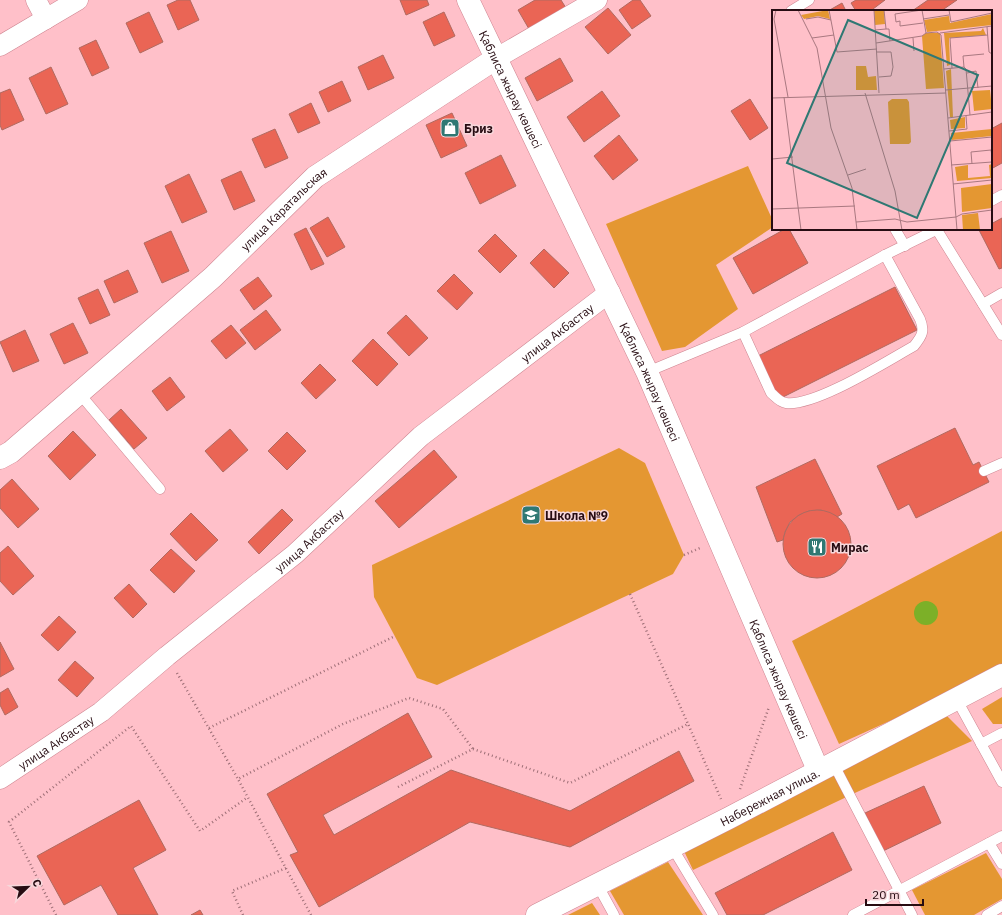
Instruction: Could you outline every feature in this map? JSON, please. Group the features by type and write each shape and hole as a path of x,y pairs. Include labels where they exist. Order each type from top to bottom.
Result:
{"street":[{"path":"36,0 46,19"},
{"path":"0,46 78,0"},
{"name":"Қаблиса жырау көшесі","path":"468,0 495,59 610,292 647,372 779,679 825,766"},
{"name":"улица Каратальская","path":"0,458 11,452 213,277 315,177 495,59 596,0"},
{"name":"улица Акбастау","path":"0,779 101,712 167,656 295,554 421,436 610,292"},
{"name":"Набережная улица.","path":"539,914 729,818 825,766 957,700 1002,675"}],"lane":[{"path":"793,10 809,0"},
{"path":"992,200 1002,195"},
{"path":"896,230 905,246"},
{"path":"647,372 743,332 885,255 936,230"},
{"path":"939,230 1002,335"},
{"path":"743,332 772,393 778,400 786,403 804,402 837,388 914,346 922,337 924,328 920,319 885,255"},
{"path":"983,304 1002,293"},
{"path":"79,393 160,489"},
{"path":"984,471 1002,463"},
{"path":"957,700 1002,782"},
{"path":"981,744 1002,733"},
{"path":"825,766 912,915"},
{"path":"853,915 1002,836"},
{"path":"989,843 1002,864"},
{"path":"672,847 713,915"},
{"path":"597,884 614,915"},
{"path":"987,915 1002,906"}],"path":[{"path":"630,594 729,818"},
{"path":"209,728 395,636"},
{"path":"167,656 238,779 311,915"},
{"path":"729,818 779,679"},
{"path":"238,779 342,724 409,698 443,708 473,749 570,783 688,724"},
{"path":"56,915 9,822 131,726 200,831 248,797"},
{"path":"398,787 473,749"},
{"path":"243,915 232,891 286,868"}],"shaded area":[{"path":"748,166 772,219 772,228 716,265 738,309 685,347 662,351 606,224"},
{"path":"619,448 645,463 684,555 673,574 437,685 417,678 374,597 372,565"},
{"path":"1002,531 1002,670 839,744 792,641"},
{"path":"926,601 931,602 937,608 937,618 931,624 926,625 921,624 915,618 914,613 915,608 921,602"},
{"path":"1002,697 1002,724 993,724 982,709"},
{"path":"946,715 972,741 857,792 693,870 684,851"},
{"path":"986,853 1002,879 1002,899 974,915 925,915 912,890"},
{"path":"668,862 703,915 624,915 610,891"},
{"path":"592,903 600,915 568,915"}],"building":[{"path":"178,0 190,0 199,20 178,30 167,5"},
{"path":"400,0 427,0 429,5 406,15"},
{"path":"535,0 561,0 566,8 529,29 518,10"},
{"path":"633,0 640,0 651,16 632,29 619,10"},
{"path":"856,0 885,0 874,10 855,10 851,3"},
{"path":"928,0 957,0 942,10 913,10"},
{"path":"842,3 846,10 830,10"},
{"path":"608,8 631,35 608,54 585,27"},
{"path":"149,12 163,42 140,53 126,23"},
{"path":"444,12 455,36 434,46 423,22"},
{"path":"96,40 109,68 92,76 79,48"},
{"path":"383,55 394,78 368,90 358,67"},
{"path":"560,58 573,81 537,101 525,78"},
{"path":"51,67 68,104 46,114 29,78"},
{"path":"342,81 351,101 328,112 319,92"},
{"path":"10,89 24,120 2,130 0,125 0,93"},
{"path":"602,91 620,116 584,142 567,117"},
{"path":"750,99 768,128 750,140 731,111"},
{"path":"311,103 320,123 298,133 289,114"},
{"path":"452,113 467,146 441,158 426,125"},
{"path":"1002,123 1002,163 992,168 992,128"},
{"path":"275,129 288,158 265,168 252,139"},
{"path":"619,135 638,160 613,180 594,156"},
{"path":"501,155 516,186 480,204 465,173"},
{"path":"241,171 255,201 234,210 221,180"},
{"path":"189,174 207,212 182,223 165,186"},
{"path":"328,217 345,247 327,257 310,228"},
{"path":"1002,218 1002,268 999,269 979,230 992,230 992,223"},
{"path":"306,228 324,264 311,270 294,234"},
{"path":"783,230 790,230 808,263 753,294 733,258"},
{"path":"171,231 189,271 162,283 144,243"},
{"path":"495,234 517,256 500,273 478,251"},
{"path":"544,249 569,273 554,288 530,263"},
{"path":"128,270 138,292 114,303 104,281"},
{"path":"454,274 473,293 457,310 437,291"},
{"path":"258,277 272,296 254,310 240,290"},
{"path":"895,287 917,330 779,399 758,356"},
{"path":"98,289 110,315 90,324 78,298"},
{"path":"266,310 281,330 255,350 240,330"},
{"path":"406,315 428,338 409,356 387,333"},
{"path":"73,323 88,353 64,364 50,334"},
{"path":"231,325 246,343 226,359 211,341"},
{"path":"25,330 39,361 13,372 0,342"},
{"path":"373,339 398,364 377,386 352,361"},
{"path":"320,364 336,380 316,399 301,383"},
{"path":"170,377 185,397 167,411 152,391"},
{"path":"121,409 147,438 134,449 109,420"},
{"path":"955,428 973,465 979,462 989,482 916,518 909,504 898,510 877,466"},
{"path":"230,429 248,450 223,472 205,451"},
{"path":"73,431 96,455 70,480 48,456"},
{"path":"287,432 306,451 287,470 268,451"},
{"path":"434,450 457,477 399,528 375,501"},
{"path":"815,459 842,514 837,517 821,510 809,511 799,515 790,522 783,540 777,542 756,487"},
{"path":"12,479 39,509 18,528 0,508 0,490"},
{"path":"282,509 293,520 259,554 248,542"},
{"name":"Мирас","path":"817,510 830,513 841,520 848,531 851,544 848,557 841,568 830,575 817,578 804,575 793,568 786,557 783,544 786,531 793,520 804,513"},
{"path":"191,513 218,540 196,561 170,534"},
{"path":"8,546 34,576 13,595 0,581 0,553"},
{"path":"171,549 195,571 174,593 150,570"},
{"path":"129,584 147,604 133,618 114,598"},
{"path":"59,616 76,632 58,651 41,635"},
{"path":"0,642 14,669 0,677"},
{"path":"75,661 94,678 77,697 58,680"},
{"path":"8,688 18,707 5,715 0,705 0,693"},
{"path":"408,713 432,757 323,815 334,835 451,770 570,811 679,751 694,781 570,847 470,822 319,907 290,855 298,852 267,794"},
{"path":"924,786 941,823 883,851 865,813"},
{"path":"139,800 166,850 133,868 158,915 118,915 101,885 64,905 37,856"},
{"path":"833,832 852,870 763,915 727,915 715,893"},
{"path":"200,910 203,915 191,915"}],"place":[{"name":"Бриз","path":"450,128"},
{"name":"Школа №9","path":"531,515"},
{"name":"Мирас","path":"817,547"}]}
